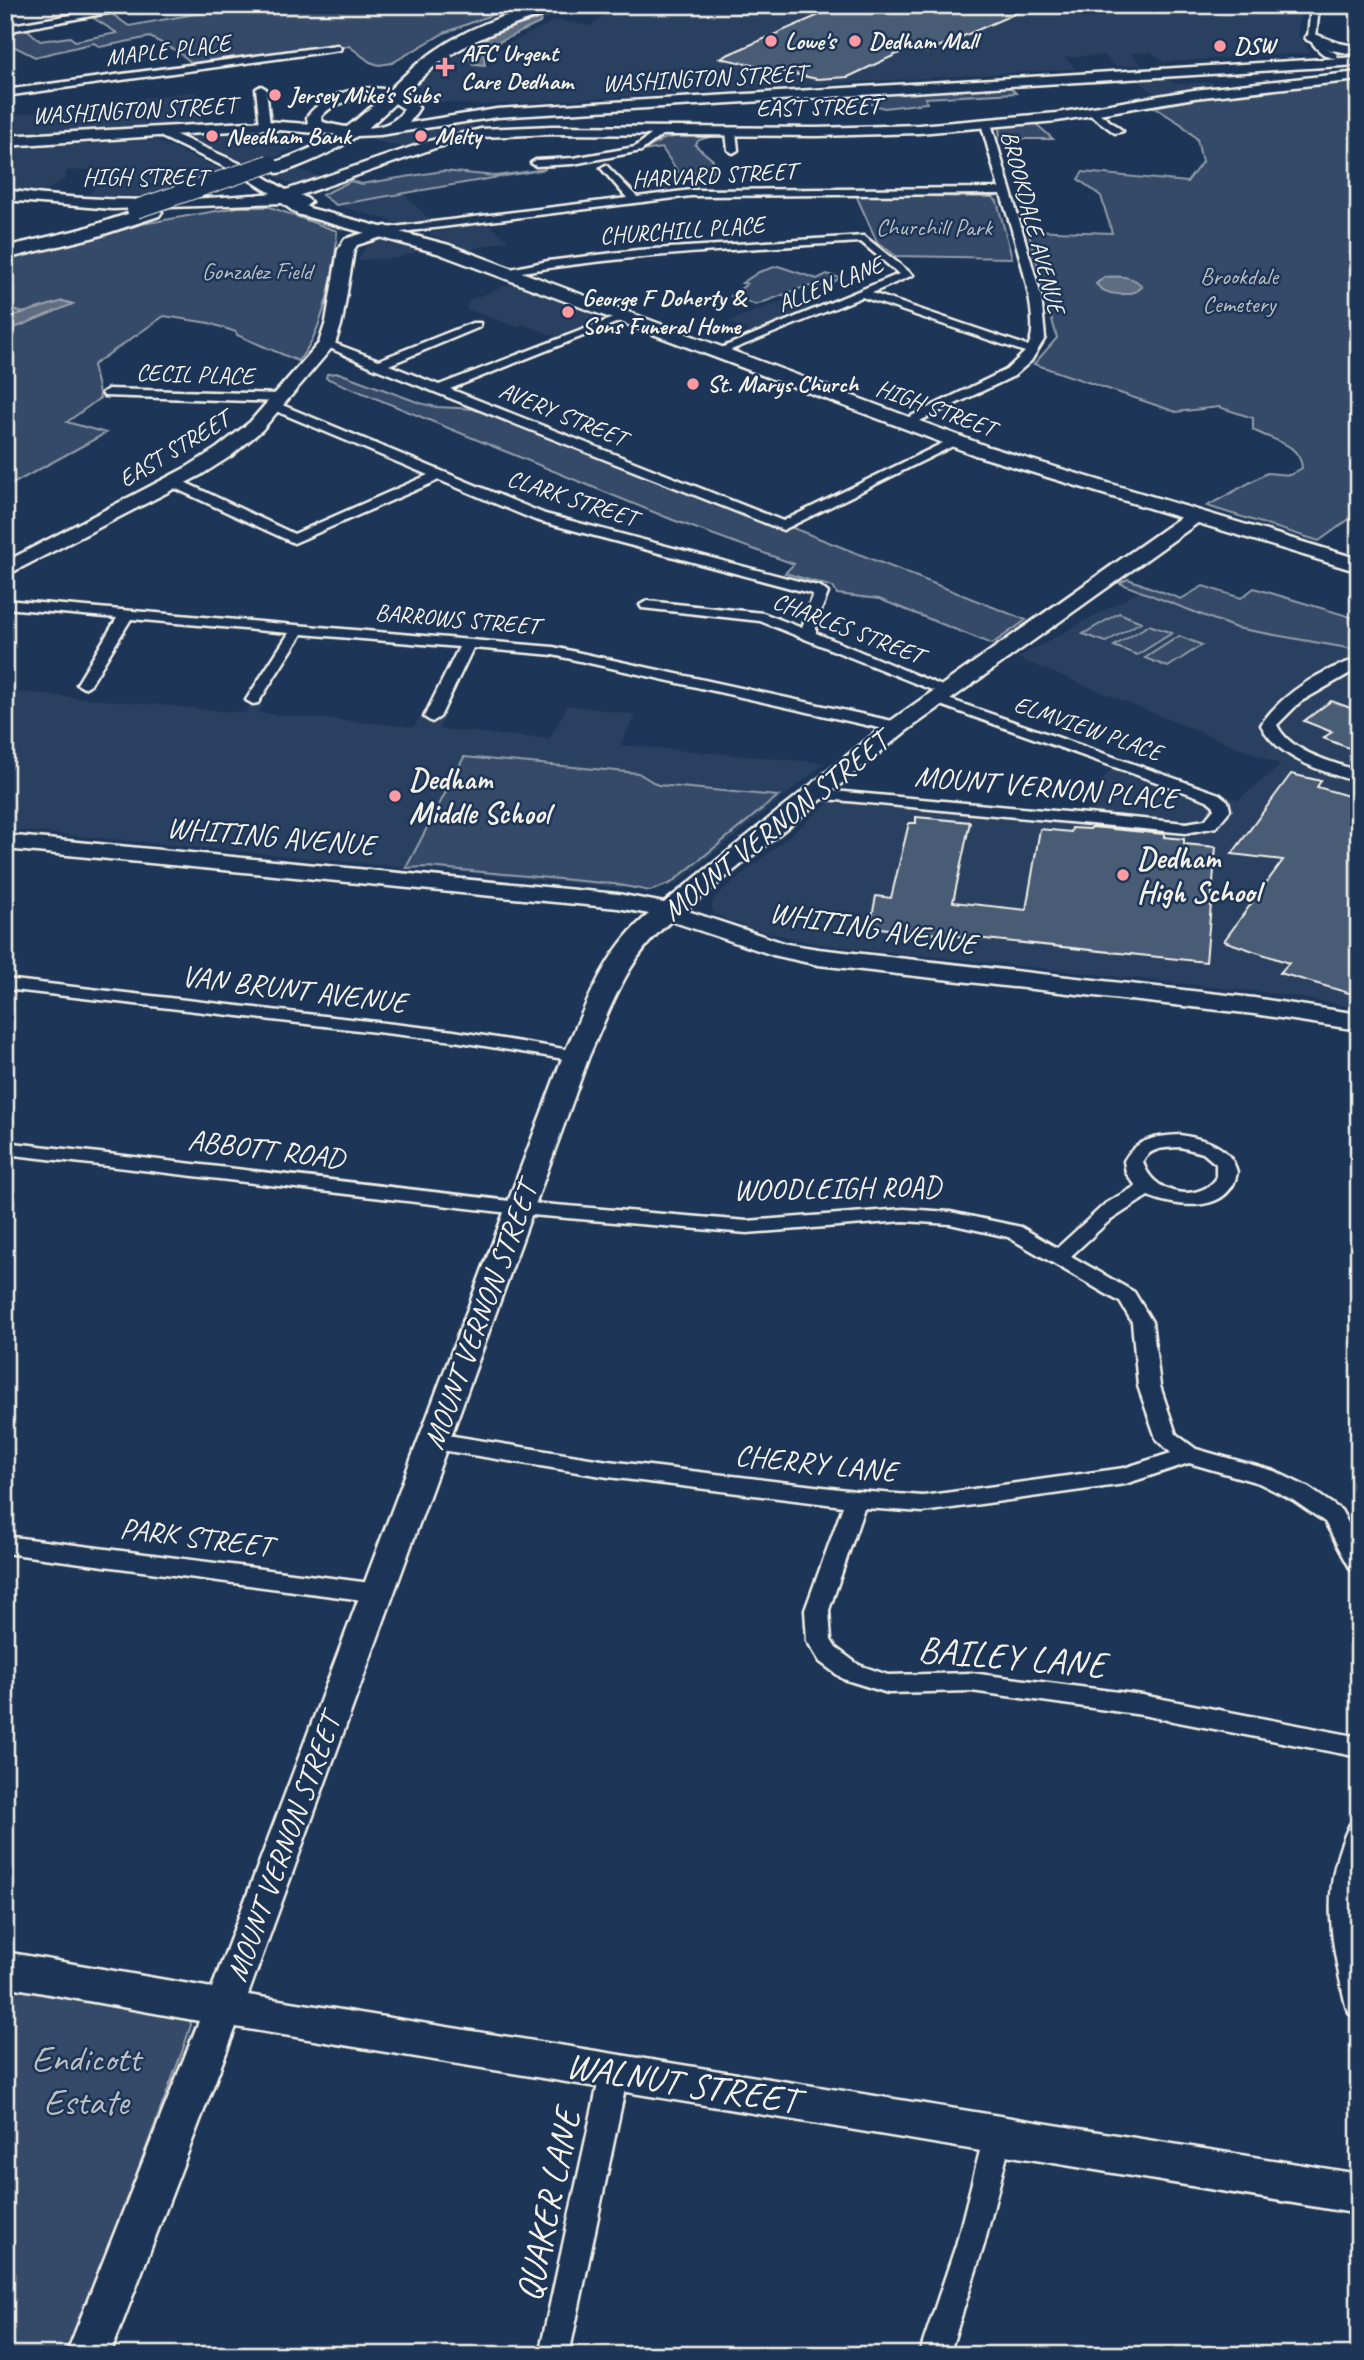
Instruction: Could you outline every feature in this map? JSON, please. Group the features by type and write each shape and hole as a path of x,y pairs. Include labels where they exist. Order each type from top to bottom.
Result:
{"highway":[{"path":"384,96 410,64 442,43 484,23 538,5"},
{"path":"323,149 384,96 457,45 511,21 562,5"},
{"path":"5,253 78,236 144,210 388,129"},
{"path":"273,166 344,131"},
{"path":"5,244 144,210"}],"main road":[{"path":"1312,37 1336,47 1352,60"},
{"name":"WASHINGTON STREET","path":"265,125 286,120 338,98 384,96 432,105 496,109 1352,60"},
{"name":"WASHINGTON STREET","path":"5,141 265,125 344,131 388,129 497,113 1352,60"},
{"path":"384,96 405,101 412,108 407,117 388,129"},
{"path":"338,98 320,107 314,117 316,125 344,131"},
{"name":"HIGH STREET","path":"5,195 64,202 216,202 284,196 443,249 955,442 1359,566"},
{"name":"HIGH STREET","path":"284,196 294,207 318,217 386,231"}],"street":[{"path":"5,29 147,5"},
{"path":"1315,5 1312,37 1322,49 1352,60"},
{"name":"MAPLE PLACE","path":"5,93 337,48"},
{"name":"EAST STREET","path":"284,196 470,134 527,131 858,132 1092,112 1224,90 1359,76"},
{"path":"261,89 265,125"},
{"path":"1092,112 1118,131"},
{"name":"BROOKDALE AVENUE","path":"907,423 998,381 1019,366 1039,338 1038,315 986,123"},
{"path":"536,163 573,161 629,151 644,146 662,131"},
{"path":"158,132 245,171 284,196"},
{"path":"731,132 733,150"},
{"path":"606,169 634,199"},
{"name":"HARVARD STREET","path":"386,231 704,192 1005,191"},
{"path":"318,217 341,226 345,233 346,250"},
{"path":"346,250 351,242 358,238 386,231"},
{"name":"CHURCHILL PLACE","path":"503,272 593,257 660,250 864,239"},
{"name":"ALLEN LANE","path":"717,352 906,275 864,239"},
{"name":"EAST STREET","path":"5,570 173,482 236,443 278,402 327,344 334,322 346,250"},
{"path":"863,294 1032,351"},
{"path":"439,389 625,317"},
{"path":"378,365 476,325"},
{"name":"AVERY STREET","path":"327,344 783,526 955,442"},
{"name":"CECIL PLACE","path":"108,393 278,402"},
{"name":"CLARK STREET","path":"278,402 439,475 550,520 816,590 821,593 809,623 808,635"},
{"path":"173,482 294,539 439,475"},
{"name":"MOUNT VERNON STREET","path":"88,2355 224,2008 576,1056 614,972 634,943 667,912 811,794 897,727 1195,516"},
{"name":"BARROWS STREET","path":"5,604 570,653 897,727"},
{"name":"CHARLES STREET","path":"647,606 754,616 808,635 942,695"},
{"path":"84,684 127,615"},
{"path":"253,700 298,629"},
{"path":"432,717 468,643"},
{"path":"1359,663 1328,675 1277,714 1269,725 1271,732 1287,748 1359,777"},
{"name":"ELMVIEW PLACE","path":"942,695 1201,793 1222,804"},
{"name":"MOUNT VERNON PLACE","path":"811,794 1185,828 1210,824 1222,810 1222,804"},
{"name":"WHITING AVENUE","path":"5,842 618,901 667,912 782,950 842,961 1254,1006 1359,1022"},
{"name":"VAN BRUNT AVENUE","path":"5,984 454,1036 576,1056"},
{"path":"1060,1256 1103,1214 1129,1196 1148,1188 1164,1196 1196,1199 1221,1189 1227,1180 1227,1170 1223,1160 1202,1145 1180,1140 1157,1141 1145,1145 1133,1161 1134,1171 1148,1188"},
{"name":"ABBOTT ROAD","path":"5,1148 519,1208"},
{"name":"WOODLEIGH ROAD","path":"519,1208 747,1227 904,1215 950,1218 1014,1232 1060,1256 1127,1297 1142,1322 1149,1386 1167,1438 1189,1455 1266,1477 1301,1494 1333,1516 1359,1564"},
{"name":"CHERRY LANE","path":"435,1441 608,1469 856,1499 923,1504 1125,1476 1189,1455"},
{"name":"BAILEY LANE","path":"856,1499 817,1611 819,1641 828,1655 851,1672 888,1684 971,1682 1142,1705 1359,1747"},
{"name":"PARK STREET","path":"5,1544 379,1592"},
{"path":"1359,1831 1344,1878 1343,1910 1345,1941 1359,2006"},
{"name":"WALNUT STREET","path":"5,1969 224,2008 1359,2194"},
{"name":"QUAKER LANE","path":"554,2355 615,2070"},
{"path":"934,2355 970,2245 998,2135"}],"shaded area":[{"name":"Dedham Mall","path":"605,5 1303,5 1297,33 1311,53 1164,62 1151,52 1131,53 1142,65 1115,66 1104,55 1065,57 1076,69 484,105 442,102 420,93 418,85 456,54 467,56 473,64 486,66 495,61 496,53 506,45 556,20 591,26 603,16"},
{"path":"542,16 540,23 486,48 483,53 485,65 473,64 467,52 491,36"},
{"path":"1164,77 1175,84 1211,82 1217,87 1158,96 1135,79"},
{"path":"196,91 205,127 5,139 5,116"},
{"path":"469,120 473,129 442,135 407,148 370,140"},
{"path":"274,130 300,132 304,140 295,148 271,159 323,178 296,186 188,137"},
{"path":"143,138 155,140 221,170 143,196 89,196 106,169 66,171 66,179 39,194 5,187 5,145"},
{"path":"404,194 431,221 401,224 336,205"},
{"path":"487,223 508,240 469,250 428,233"},
{"path":"392,240 423,250 397,258 358,260 368,244"},
{"path":"1104,277 1130,278 1142,287 1131,293 1112,293 1096,284"},
{"path":"513,283 607,318 556,337 523,324 518,327 466,309 470,300"},
{"path":"787,299 817,309 756,333 727,322"},
{"path":"63,301 73,304 5,332 5,318"},
{"path":"1140,591 1236,628 1359,650 1359,1008 1278,994 817,944 765,932 714,913 711,905 716,896 842,792 1090,815 1102,780 1121,758 1238,800 1281,765 1017,658"},
{"name":"Dedham Middle School","path":"5,691 245,713 252,703 263,704 258,713 414,727 420,717 444,719 439,729 549,739 568,705 636,715 620,745 825,763 676,884 655,891 641,890 5,829"}],"green space":[{"path":"244,5 518,5 444,33 392,63 379,65 370,62 349,46 196,66 177,51 150,37 100,47 94,43 35,57 5,42 5,31 26,28 40,41 70,37 75,41 117,33 92,17 112,14 129,26"},
{"name":"Brookdale Cemetery","path":"1359,81 1359,512 1319,541 1207,506 1267,473 1290,475 1302,468 1300,460 1291,448 1253,430 1253,418 1219,407 1176,412 1034,364 1057,338 1028,230 1112,233 1101,196 1078,179 1083,172 1187,182 1202,162 1197,139 1181,124 1154,107 1224,94"},
{"path":"1009,86 1016,93 925,98 927,103 884,108 845,96"},
{"path":"1034,122 1053,139 1000,139 999,127"},
{"path":"678,136 713,136 699,140 695,145 713,160 714,171 678,172 662,148 643,151 664,139"},
{"path":"546,169 336,205 322,195 351,181 361,184 443,171 496,176"},
{"name":"Churchill Park","path":"856,195 992,197 997,201 1012,258 896,256 877,242"},
{"name":"Gonzalez Field","path":"239,207 270,207 337,231 334,263 321,318 307,349 298,361 237,335 236,332 209,323 164,316 93,365 100,398 67,422 106,433 5,488 5,329 37,316 8,309 5,301 5,258 88,240 142,224"},
{"path":"778,266 817,279 827,274 840,278 830,284 804,287 756,305 731,296 747,284 742,283 759,272"},
{"path":"339,373 420,403 436,407 478,409 768,525 793,528 1026,620 992,644 879,599 837,594 833,587 785,573 794,564 673,520 326,378 327,374"},
{"path":"1128,579 1181,599 1203,586 1241,598 1254,588 1354,618 1359,614 1359,650 1236,628 1119,583"},
{"path":"1119,613 1141,622 1106,642 1083,634"},
{"path":"1149,625 1172,633 1137,655 1114,646"},
{"path":"1179,636 1202,645 1168,667 1145,658"},
{"path":"464,757 638,773 658,785 778,796 671,883 650,891 614,884 428,867 406,868"},
{"name":"Endicott Estate","path":"5,1982 190,2019 191,2025 183,2049 69,2355 5,2355"}],"building":[{"name":"Dedham Mall","path":"842,5 1035,5 927,52 908,49 848,77 817,79 720,58"},
{"path":"1331,701 1359,711 1359,752 1323,738 1332,732 1304,721"},
{"path":"1291,774 1321,781 1317,787 1359,799 1359,996 1280,973 1289,963 1224,941 1283,860 1232,854"},
{"name":"Dedham High School","path":"916,817 970,822 953,902 1026,910 1040,829 1071,832 1072,828 1092,827 1164,834 1164,837 1184,839 1184,844 1216,847 1206,962 870,927 876,896 891,898 909,823 916,823"}],"place":[{"name":"Lowe's","path":"771,41"},
{"name":"Dedham Mall","path":"855,41"},
{"name":"DSW","path":"1220,46"},
{"name":"AFC Urgent Care Dedham","path":"445,67"},
{"name":"Jersey Mike's Subs","path":"275,95"},
{"name":"Needham Bank","path":"212,136"},
{"name":"Melty","path":"421,136"},
{"name":"George F Doherty & Sons Funeral Home","path":"568,312"},
{"name":"St. Marys Church","path":"693,384"},
{"name":"Dedham Middle School","path":"395,796"},
{"name":"Dedham High School","path":"1123,875"}]}
